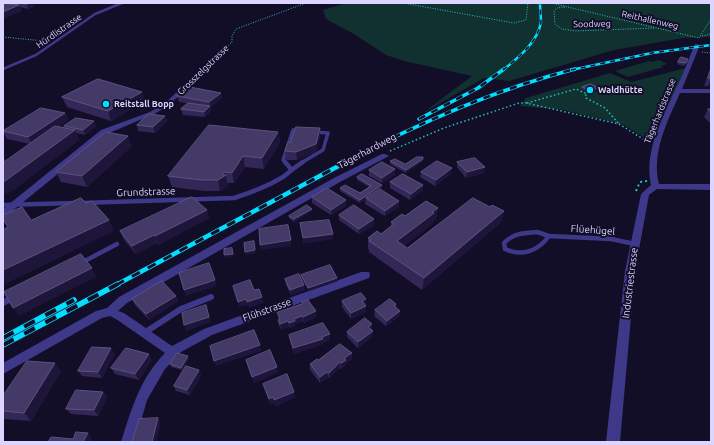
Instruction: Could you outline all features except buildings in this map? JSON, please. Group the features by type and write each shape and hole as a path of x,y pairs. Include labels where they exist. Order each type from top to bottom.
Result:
{"street":[{"name":"Tägerhardstrasse","path":"655,186 651,174 656,146 699,40"},
{"name":"Grosszelgstrasse","path":"3,214 104,132 152,113 166,105 183,89"},
{"path":"679,91 711,91"},
{"name":"Tägerhardweg","path":"110,312 123,300 337,180 385,156"},
{"path":"655,186 711,187"},
{"name":"Industriestrasse","path":"613,442 630,271 645,194 655,186"},
{"name":"Flühstrasse","path":"128,442 141,398 161,365 177,348 208,332 365,275"},
{"path":"3,369 100,314 110,312 120,316 172,352"}],"lane":[{"name":"Hürdlistrasse","path":"3,69 31,58 95,14 122,3"},
{"name":"Grundstrasse","path":"3,205 234,198 247,194 284,176 291,169 324,150 328,134 293,130 283,160 291,169"},
{"name":"Flüehügel","path":"549,236 545,242 527,252 514,253 505,249 504,243 509,238 520,233 537,232 549,236 611,239 635,244"},
{"path":"77,265 117,244"},
{"path":"3,303 16,296"},
{"path":"144,332 181,309 211,297"}],"path":[{"name":"Grosszelgstrasse","path":"183,89 227,48 232,42 232,36 236,29 306,3"},
{"path":"404,3 514,23 526,20 528,3"},
{"name":"Reithallenweg","path":"551,3 658,28 699,40"},
{"name":"Soodweg","path":"566,6 557,8 554,11 555,24 564,30 576,31 658,28"},
{"path":"699,40 711,19"},
{"path":"699,40 711,34"},
{"path":"3,38 57,41"},
{"path":"526,103 571,89 576,89 587,94 585,96 586,98 607,109 619,124"},
{"name":"Tägerhardweg","path":"385,156 396,148 444,128 520,103 526,103 619,124 656,146"}],"green space":[{"path":"347,3 711,3 711,37 683,38 614,50 509,81 484,78 423,113 472,76 404,61 386,55 354,34 326,19 323,10"},
{"path":"659,60 667,64 661,66 663,67 628,77 615,71 649,61 652,62"},
{"path":"686,68 652,142 622,124 564,110 520,106 526,98 610,73 631,82"}],"railway":[{"path":"503,70 532,43 536,36 541,22 540,3"},
{"path":"572,70 652,53 711,45"},
{"path":"419,119 478,88 504,69"},
{"path":"344,163 400,134 486,97 545,77 572,70"},
{"path":"116,285 346,162"},
{"path":"3,345 118,284"},
{"path":"3,338 74,300"}],"place":[{"name":"Waldhütte","path":"590,90"},
{"name":"Reitstall Bopp","path":"106,104"}]}
